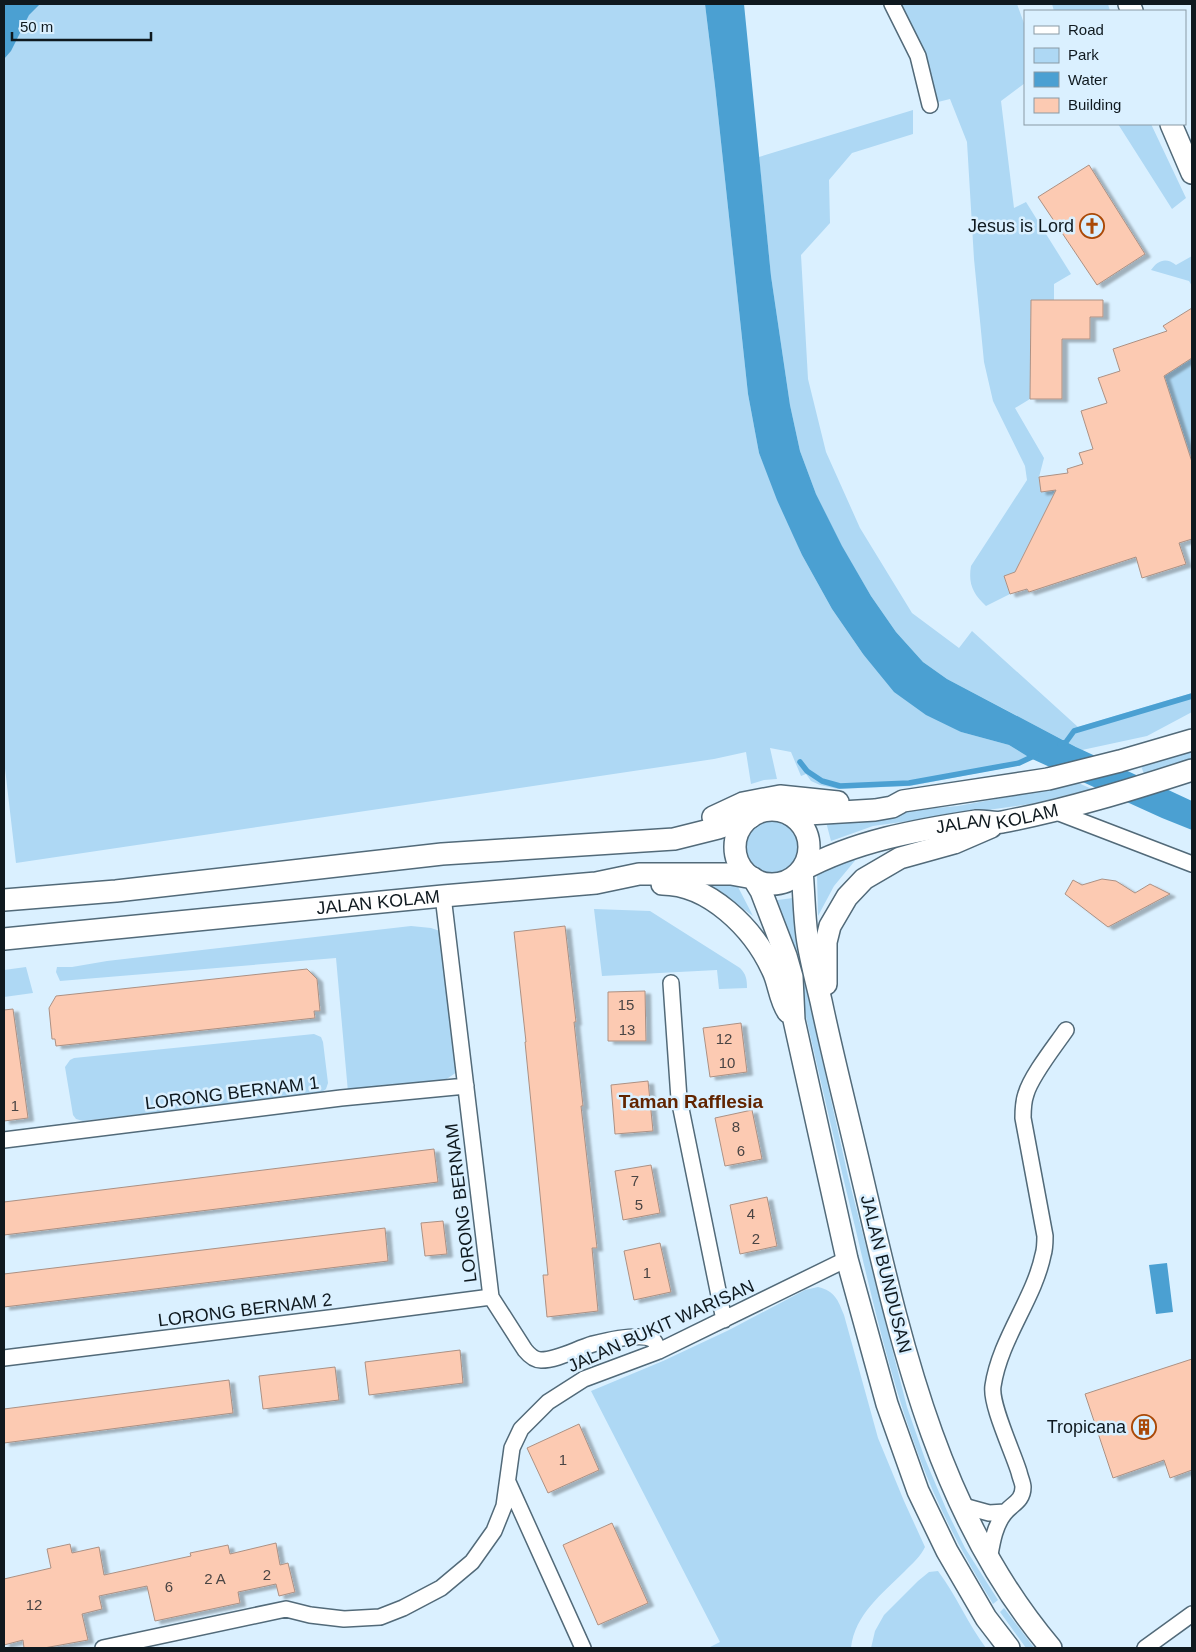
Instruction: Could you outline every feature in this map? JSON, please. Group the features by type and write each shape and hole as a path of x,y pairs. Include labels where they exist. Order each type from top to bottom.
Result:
{"main road":[{"path":"1171,125 1192,173"},
{"name":"JALAN KOLAM","path":"791,815 875,810 892,807 903,801 1048,779 1192,740"},
{"name":"JALAN KOLAM","path":"802,870 816,862 864,843 979,821 999,823 1054,811 1192,770"},
{"name":"JALAN KOLAM","path":"644,840 710,819 743,803 780,796 842,802 891,798 903,801"},
{"path":"781,811 791,815 799,822 805,830 809,841 809,851 802,870 784,882 773,884 763,883 745,872 739,864 736,854 736,843 738,833 751,817 761,812 781,811"},
{"name":"JALAN KOLAM","path":"4,900 116,891 442,854 674,839 718,828 751,817"},
{"path":"826,1024 826,942 830,926 847,897 864,879 900,858 954,843 999,823"},
{"name":"JALAN BUNDUSAN","path":"802,870 807,938 879,1249 911,1374 944,1470 960,1505 1010,1595 1051,1648"},
{"name":"JALAN KOLAM","path":"4,940 443,896 596,883 638,874 731,874 753,878"},
{"name":"JALAN BUNDUSAN","path":"753,878 761,891 786,956 792,978 794,1020 848,1259 887,1404 918,1491 947,1551 986,1618 1009,1648"},
{"path":"596,883 671,884 684,887 709,898 724,908 754,939 765,956 772,970 784,1006 794,1020"}],"street":[{"path":"892,4 918,56 930,105"},
{"path":"1054,811 1192,864"},
{"name":"LORONG BERNAM","path":"443,896 491,1297 529,1356 540,1360 557,1357 592,1344 644,1336 654,1340 659,1351"},
{"path":"671,983 679,1099 724,1320"},
{"path":"990,1560 992,1541 996,1528 1005,1512 1015,1505 1023,1487 996,1405 993,1388 1003,1350 1044,1255 1045,1236 1023,1118 1024,1106 1026,1094 1032,1081 1066,1030"},
{"name":"LORONG BERNAM 1","path":"4,1140 341,1098 466,1086"},
{"name":"JALAN BUKIT WARISAN","path":"103,1648 286,1609 310,1615 344,1619 380,1617 403,1608 441,1588 472,1562 494,1531 504,1506 512,1448 521,1429 548,1402 584,1379 659,1351 848,1259"},
{"name":"LORONG BERNAM 2","path":"4,1358 491,1297"},
{"path":"507,1481 583,1648"},
{"path":"960,1505 989,1513 1005,1512"},
{"path":"1145,1648 1188,1623"}],"green space":[{"path":"4,4 705,4 748,394 759,453 802,555 832,609 863,654 961,732 1009,745 1030,758 1021,765 910,786 838,789 811,781 806,774 801,776 791,752 770,748 777,779 751,784 746,752 714,759 16,863 4,760"},
{"path":"900,4 1017,4 1024,23 1024,84 1001,101 1014,208 1026,202 1071,274 1054,284 1054,300 1031,300 1030,399 1015,408 1044,458 1039,477 1041,492 1056,490 1019,563 1021,570 1004,576 1010,594 986,606 972,588 970,578 971,566 1027,480 1025,466 993,401 984,362 974,259 967,142 950,99 938,102 925,53"},
{"path":"1052,4 1108,4 1110,10 1054,10"},
{"path":"913,110 913,134 852,153 829,180 830,223 801,255 808,379 826,452 860,528 912,613 959,648 972,631 1078,727 1192,693 1192,712 1147,736 1082,750 947,679 923,662 896,632 871,596 842,547 816,494 800,451 790,405 771,276 759,157"},
{"path":"1119,125 1151,125 1186,198 1172,209"},
{"path":"1192,256 1192,286 1189,281 1151,270 1159,262 1166,260 1176,265"},
{"path":"1158,337 1178,367 1192,358 1192,462 1165,378 1151,383"},
{"path":"1192,751 1192,759 1144,774 1141,766"},
{"path":"1076,782 1092,789 1030,804 873,826 831,841 825,818 958,806"},
{"path":"770,820 785,825 793,833 798,848 793,863 785,871 770,876 755,871 747,863 742,848 747,833 755,825"},
{"path":"858,857 834,886 818,916 817,874"},
{"path":"702,879 737,885 753,916"},
{"path":"793,898 797,947 848,1176 907,1407 925,1459 947,1511 965,1548 998,1600 993,1604 935,1497 910,1431 892,1374 839,1160 790,948 770,901"},
{"path":"594,909 650,911 740,968 746,977 747,988 719,989 717,970 602,976"},
{"path":"411,926 431,928 449,934 460,1070 445,1080 348,1092 336,958 60,981 56,972 57,967 72,967 107,961"},
{"path":"26,967 33,993 4,997 4,970"},
{"path":"314,1034 321,1037 323,1042 328,1083 326,1089 322,1092 83,1121 76,1119 73,1115 65,1067 74,1058"},
{"path":"818,1287 832,1294 842,1310 878,1438 925,1547 916,1560 871,1605 858,1625 851,1648 708,1648 720,1642 591,1391 663,1361 729,1330 805,1290"},
{"path":"938,1571 986,1648 871,1648 875,1631 884,1615 929,1572"},
{"path":"1004,1608 1035,1648 1026,1648 1000,1612"}],"water":[{"path":"4,4 40,4 29,15 11,51 4,59"},
{"path":"705,4 744,4 771,276 790,405 800,451 816,494 842,546 871,596 896,632 923,662 947,679 1076,747 1192,801 1192,830 1030,758 1009,745 961,732 926,715 894,692 863,654 832,609 802,555 777,500 759,453 748,394"},
{"path":"1167,1263 1173,1312 1156,1314 1149,1265"}],"building":[{"name":"Jesus is Lord","path":"1089,165 1145,254 1097,285 1038,197"},
{"path":"1031,300 1103,300 1103,317 1090,317 1090,339 1062,339 1062,399 1030,399"},
{"path":"1192,308 1192,358 1164,376 1192,462 1192,539 1179,543 1186,564 1142,578 1136,557 1029,592 1027,589 1010,594 1004,576 1015,572 1056,490 1041,492 1039,477 1068,473 1067,469 1083,464 1079,453 1093,449 1081,411 1107,403 1098,378 1120,371 1113,349 1167,331 1163,326"},
{"path":"1102,879 1116,881 1135,893 1150,884 1170,894 1108,927 1065,894 1073,880 1082,885"},
{"path":"565,926 576,1022 574,1022 583,1106 581,1106 597,1248 592,1248 598,1311 547,1317 543,1275 548,1275 514,932"},
{"path":"307,969 317,979 320,1011 314,1011 315,1018 56,1046 55,1039 52,1039 49,1008 56,996"},
{"path":"645,991 646,1041 608,1041 608,992"},
{"path":"13,1009 28,1118 4,1121 4,1010"},
{"path":"741,1023 747,1072 710,1077 703,1028"},
{"path":"648,1081 653,1131 615,1134 611,1085"},
{"path":"752,1110 762,1159 725,1166 715,1118"},
{"path":"434,1149 438,1182 4,1235 4,1202"},
{"path":"651,1165 660,1213 623,1220 615,1171"},
{"path":"767,1197 777,1246 740,1254 730,1205"},
{"path":"443,1221 447,1254 425,1256 421,1223"},
{"path":"385,1228 388,1261 4,1307 4,1274"},
{"path":"660,1243 671,1292 634,1300 624,1251"},
{"path":"460,1350 463,1383 369,1395 365,1362"},
{"name":"Tropicana","path":"1192,1359 1192,1470 1170,1478 1164,1460 1113,1478 1085,1394"},
{"path":"335,1367 339,1400 263,1409 259,1376"},
{"path":"229,1380 233,1413 4,1443 4,1409"},
{"path":"579,1424 599,1470 548,1493 527,1448"},
{"path":"612,1523 648,1603 598,1625 563,1545"},
{"path":"276,1543 280,1565 288,1563 295,1592 279,1596 276,1584 238,1592 240,1603 155,1621 147,1586 99,1596 102,1609 82,1614 88,1640 44,1648 24,1648 23,1640 4,1645 4,1579 51,1568 47,1549 70,1544 72,1553 99,1547 104,1575 191,1556 190,1553 228,1545 230,1554"}],"waterway":[{"path":"1060,744 1066,742 1074,731 1192,696"},
{"path":"800,762 807,771 822,781 840,786 909,783 1019,763 1036,755"}],"place":[{"name":"Jesus is Lord","path":"1092,226"},
{"name":"Tropicana","path":"1144,1427"}],"district":[{"name":"Taman Rafflesia","path":"691,1101"}]}
